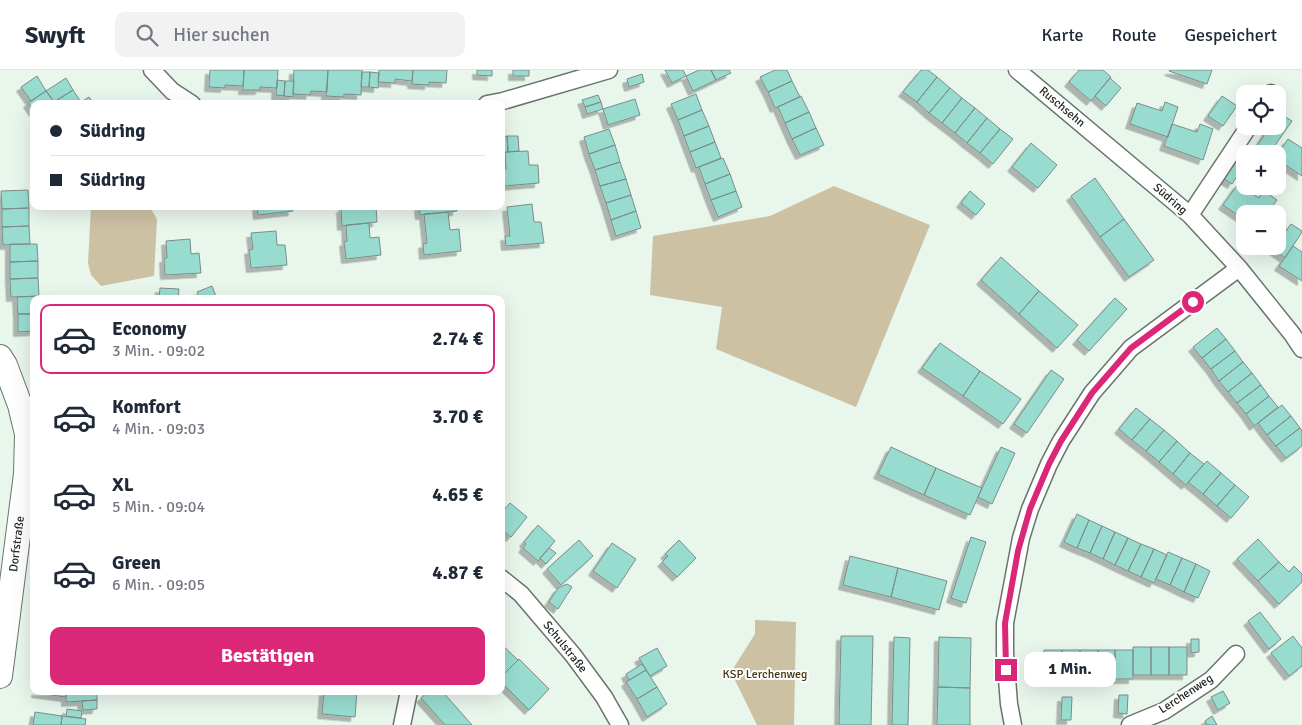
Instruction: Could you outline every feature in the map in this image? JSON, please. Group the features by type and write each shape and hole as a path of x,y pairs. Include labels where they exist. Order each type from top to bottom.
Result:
{"street":[{"path":"152,70 172,91 186,100"},
{"path":"505,100 608,70"},
{"name":"Ruschsehn","path":"1026,73 1096,135"},
{"name":"Südring","path":"1096,135 1190,215 1297,330 1302,349"},
{"path":"1190,215 1243,135"},
{"path":"1013,725 1009,704 1005,623 1021,538 1030,509 1049,464 1061,441 1092,393 1131,348 1239,268"},
{"name":"Dorfstraße","path":"0,356 27,404 26,474 0,676"},
{"name":"Schulstraße","path":"505,581 521,594 573,655 604,697 620,725"},
{"name":"Lerchenweg","path":"1130,725 1164,711 1211,680 1236,654"},
{"path":"402,725 408,695"}],"green space":[{"path":"834,186 930,225 856,407 716,349 722,307 650,295 653,236 770,216"},
{"path":"91,210 151,210 157,219 154,276 101,286 91,275 88,263"},
{"name":"KSP Lerchenweg","path":"755,620 796,622 794,725 757,725 731,672 755,634"}],"building":[{"path":"210,70 244,70 243,86 225,85 225,88 209,87"},
{"path":"244,70 278,70 277,88 260,87 260,90 243,90"},
{"path":"294,70 328,70 327,92 311,91 310,95 293,94"},
{"path":"328,70 362,70 361,95 344,94 344,97 326,96"},
{"path":"379,70 413,70 412,81 395,79 395,83 378,82"},
{"path":"413,70 447,70 446,83 412,84"},
{"path":"477,70 492,70 492,76 477,75"},
{"path":"513,70 529,70 529,76 513,76"},
{"path":"665,70 683,70 686,76 672,83"},
{"path":"699,70 711,70 716,80 693,91 686,76"},
{"path":"711,70 729,70 731,73 716,80"},
{"path":"775,70 787,70 792,81 768,92 760,77"},
{"path":"921,70 928,70 937,77 917,102 903,92"},
{"path":"1079,70 1103,70 1111,77 1091,101 1069,82"},
{"path":"1170,70 1212,70 1207,84"},
{"path":"362,72 370,72 369,87 361,87"},
{"path":"370,72 379,73 378,88 369,87"},
{"path":"642,74 644,82 629,87 627,79"},
{"path":"37,76 46,91 30,100 21,87"},
{"path":"937,77 950,88 929,113 917,102"},
{"path":"66,78 73,90 57,100 53,100 46,91"},
{"path":"1110,78 1121,88 1106,106 1095,96"},
{"path":"277,80 285,81 284,96 276,95"},
{"path":"285,81 294,81 293,97 284,96"},
{"path":"792,81 800,97 775,108 768,92"},
{"path":"950,88 962,98 942,123 929,113"},
{"path":"73,90 80,100 57,100"},
{"path":"46,91 53,100 32,100"},
{"path":"696,94 702,110 678,120 671,104"},
{"path":"598,95 601,102 585,107 582,100"},
{"path":"801,96 809,112 785,123 778,107"},
{"path":"1222,96 1236,105 1223,126 1208,116"},
{"path":"962,98 975,108 955,133 942,123"},
{"path":"635,99 640,115 608,125 603,109"},
{"path":"601,102 603,109 587,114 585,107"},
{"path":"1165,102 1178,107 1168,137 1130,124 1137,103 1162,111"},
{"path":"975,108 987,118 967,143 955,133"},
{"path":"702,110 709,126 684,136 678,120"},
{"path":"809,112 816,128 792,139 785,123"},
{"path":"1286,117 1292,121 1286,130"},
{"path":"987,118 1000,129 980,153 967,143"},
{"path":"1172,124 1197,132 1200,124 1213,129 1203,160 1164,146"},
{"path":"709,126 715,142 690,152 684,136"},
{"path":"816,128 824,145 800,155 792,139"},
{"path":"609,129 615,145 589,154 584,137"},
{"path":"1000,129 1013,139 993,164 980,153"},
{"path":"1264,135 1282,135 1275,145 1258,145"},
{"path":"505,136 507,136 508,152 505,152"},
{"path":"507,136 518,136 519,151 508,152"},
{"path":"1288,139 1302,148 1302,176 1286,165 1286,145 1284,145"},
{"path":"715,142 721,158 696,168 690,152"},
{"path":"1031,143 1057,165 1038,188 1012,167"},
{"path":"615,145 620,162 595,170 589,154"},
{"path":"528,151 529,165 538,165 539,183 505,186 505,152"},
{"path":"1236,155 1236,178 1232,184 1221,177"},
{"path":"723,158 730,174 705,184 699,167"},
{"path":"620,162 626,179 600,186 595,170"},
{"path":"730,174 736,191 711,200 705,184"},
{"path":"1095,178 1124,219 1100,237 1071,196"},
{"path":"626,179 631,195 606,203 600,186"},
{"path":"1236,187 1236,195 1254,195 1259,198 1261,195 1270,195 1277,200 1273,205 1236,205 1236,214 1223,205"},
{"path":"28,190 29,208 2,209 1,191"},
{"path":"736,191 742,207 718,217 711,200"},
{"path":"970,191 985,204 976,215 961,203"},
{"path":"631,195 636,211 611,220 606,203"},
{"path":"532,204 534,222 541,222 544,243 506,246 505,236 510,236 507,207"},
{"path":"29,208 29,226 2,227 2,209"},
{"path":"257,210 293,211 258,215"},
{"path":"341,210 376,210 377,222 342,226"},
{"path":"419,210 457,210 457,211 420,215"},
{"path":"636,211 641,228 616,236 611,220"},
{"path":"448,212 450,230 459,229 461,251 424,255 423,244 427,243 424,214"},
{"path":"1124,219 1154,260 1129,277 1100,237"},
{"path":"369,223 370,238 379,237 381,255 346,259 344,242 347,241 346,225"},
{"path":"1291,224 1302,232 1285,258 1281,255 1286,255 1286,231"},
{"path":"29,226 30,244 3,245 2,227"},
{"path":"276,231 277,245 285,245 287,265 251,268 249,250 253,249 251,233"},
{"path":"190,239 191,254 199,253 201,273 165,275 166,241"},
{"path":"10,244 37,244 38,261 10,262"},
{"path":"1293,246 1302,252 1302,281 1279,266"},
{"path":"1001,257 1039,291 1019,314 981,280"},
{"path":"38,261 38,278 10,279 10,262"},
{"path":"38,278 39,295 11,297 10,279"},
{"path":"212,286 215,295 198,295 197,292"},
{"path":"160,288 179,289 178,295 159,295"},
{"path":"1039,291 1078,325 1057,348 1019,314"},
{"path":"17,297 30,297 30,314 18,314"},
{"path":"1115,298 1127,309 1089,351 1077,340"},
{"path":"18,314 30,314 30,331 18,332"},
{"path":"1217,328 1226,339 1202,358 1193,347"},
{"path":"1226,339 1235,351 1211,369 1202,358"},
{"path":"940,343 980,371 963,396 922,368"},
{"path":"1235,351 1243,362 1219,381 1211,369"},
{"path":"1243,362 1252,373 1228,392 1219,381"},
{"path":"1051,370 1064,379 1027,433 1014,424"},
{"path":"980,371 1021,399 1003,424 963,396"},
{"path":"1252,373 1261,385 1237,403 1228,392"},
{"path":"1261,385 1269,396 1246,414 1237,403"},
{"path":"1269,396 1278,407 1254,426 1246,414"},
{"path":"1282,405 1291,416 1267,435 1258,423"},
{"path":"1136,408 1150,419 1132,440 1119,429"},
{"path":"1291,416 1300,428 1276,446 1267,435"},
{"path":"1150,419 1164,430 1146,451 1132,440"},
{"path":"1300,428 1302,431 1302,446 1286,458 1276,446"},
{"path":"1164,430 1177,441 1159,462 1146,451"},
{"path":"1177,441 1190,453 1173,474 1159,462"},
{"path":"891,447 936,468 924,495 878,474"},
{"path":"1001,447 1015,453 992,504 978,497"},
{"path":"1190,453 1204,464 1186,485 1173,474"},
{"path":"1207,461 1221,473 1203,494 1188,482"},
{"path":"936,468 982,488 970,515 924,495"},
{"path":"1221,473 1235,485 1217,506 1203,494"},
{"path":"1235,485 1249,497 1231,518 1217,506"},
{"path":"510,503 527,517 511,537 505,532 505,509"},
{"path":"1077,514 1089,520 1077,548 1064,542"},
{"path":"1089,520 1102,526 1090,553 1077,548"},
{"path":"538,525 555,541 538,561 523,548 526,544 524,542"},
{"path":"1102,526 1115,532 1103,559 1090,553"},
{"path":"1115,532 1128,538 1115,565 1103,559"},
{"path":"971,537 986,542 966,603 951,598"},
{"path":"1128,538 1141,544 1128,571 1115,565"},
{"path":"1258,539 1279,562 1258,581 1237,559"},
{"path":"579,540 593,556 561,585 547,569"},
{"path":"679,540 696,558 677,577 662,562 668,556 665,554"},
{"path":"612,543 636,559 617,588 593,571"},
{"path":"1141,544 1154,549 1141,577 1128,571"},
{"path":"549,548 556,553 546,564 540,558"},
{"path":"1154,549 1167,555 1154,583 1141,577"},
{"path":"1168,552 1182,558 1170,585 1156,579"},
{"path":"850,556 898,568 891,597 843,585"},
{"path":"1182,558 1196,564 1184,592 1170,585"},
{"path":"1279,562 1289,572 1294,566 1302,574 1302,582 1279,604 1258,581"},
{"path":"1196,564 1210,571 1198,598 1184,592"},
{"path":"898,568 947,581 939,610 891,597"},
{"path":"567,584 572,587 558,609 549,602 558,588"},
{"path":"1260,612 1281,639 1269,649 1248,621"},
{"path":"841,636 873,636 871,725 839,725"},
{"path":"1293,636 1302,648 1302,666 1289,676 1271,653"},
{"path":"894,637 910,638 908,725 892,725"},
{"path":"939,637 971,638 970,688 938,687"},
{"path":"1191,639 1199,639 1199,652 1191,653"},
{"path":"1133,647 1151,647 1151,675 1133,675"},
{"path":"1151,647 1169,647 1169,675 1151,675"},
{"path":"1169,647 1187,647 1187,675 1169,675"},
{"path":"505,648 518,660 505,673"},
{"path":"657,648 667,666 650,676 639,658"},
{"path":"1044,650 1062,650 1062,678 1044,678"},
{"path":"1062,650 1080,650 1080,678 1062,678"},
{"path":"1080,650 1098,650 1097,679 1080,678"},
{"path":"1098,650 1115,650 1115,679 1097,679"},
{"path":"1115,650 1133,650 1133,679 1115,679"},
{"path":"519,659 549,689 529,710 505,686 505,673"},
{"path":"642,664 646,670 629,680 626,674"},
{"path":"646,670 657,687 637,699 626,682"},
{"path":"657,687 667,704 647,717 637,699"},
{"path":"938,687 970,688 970,725 937,725"},
{"path":"1223,691 1230,703 1218,710 1211,697"},
{"path":"66,695 97,695 97,700 66,702"},
{"path":"324,695 357,695 355,717 322,714"},
{"path":"424,695 446,695 472,725 445,725 421,698"},
{"path":"1119,695 1128,695 1127,714 1118,713"},
{"path":"1062,697 1072,697 1071,720 1061,720"},
{"path":"97,700 97,709 83,710 82,701"},
{"path":"67,709 82,711 81,718 66,716"},
{"path":"35,712 62,716 61,725 33,725"},
{"path":"62,716 86,719 85,725 61,725"},
{"path":"1212,716 1217,725 1207,725 1205,721"}],"route":[{"path":"1006,670 1005,623 1018,551 1030,509 1049,464 1061,441 1092,393 1131,348 1193,302"}]}
